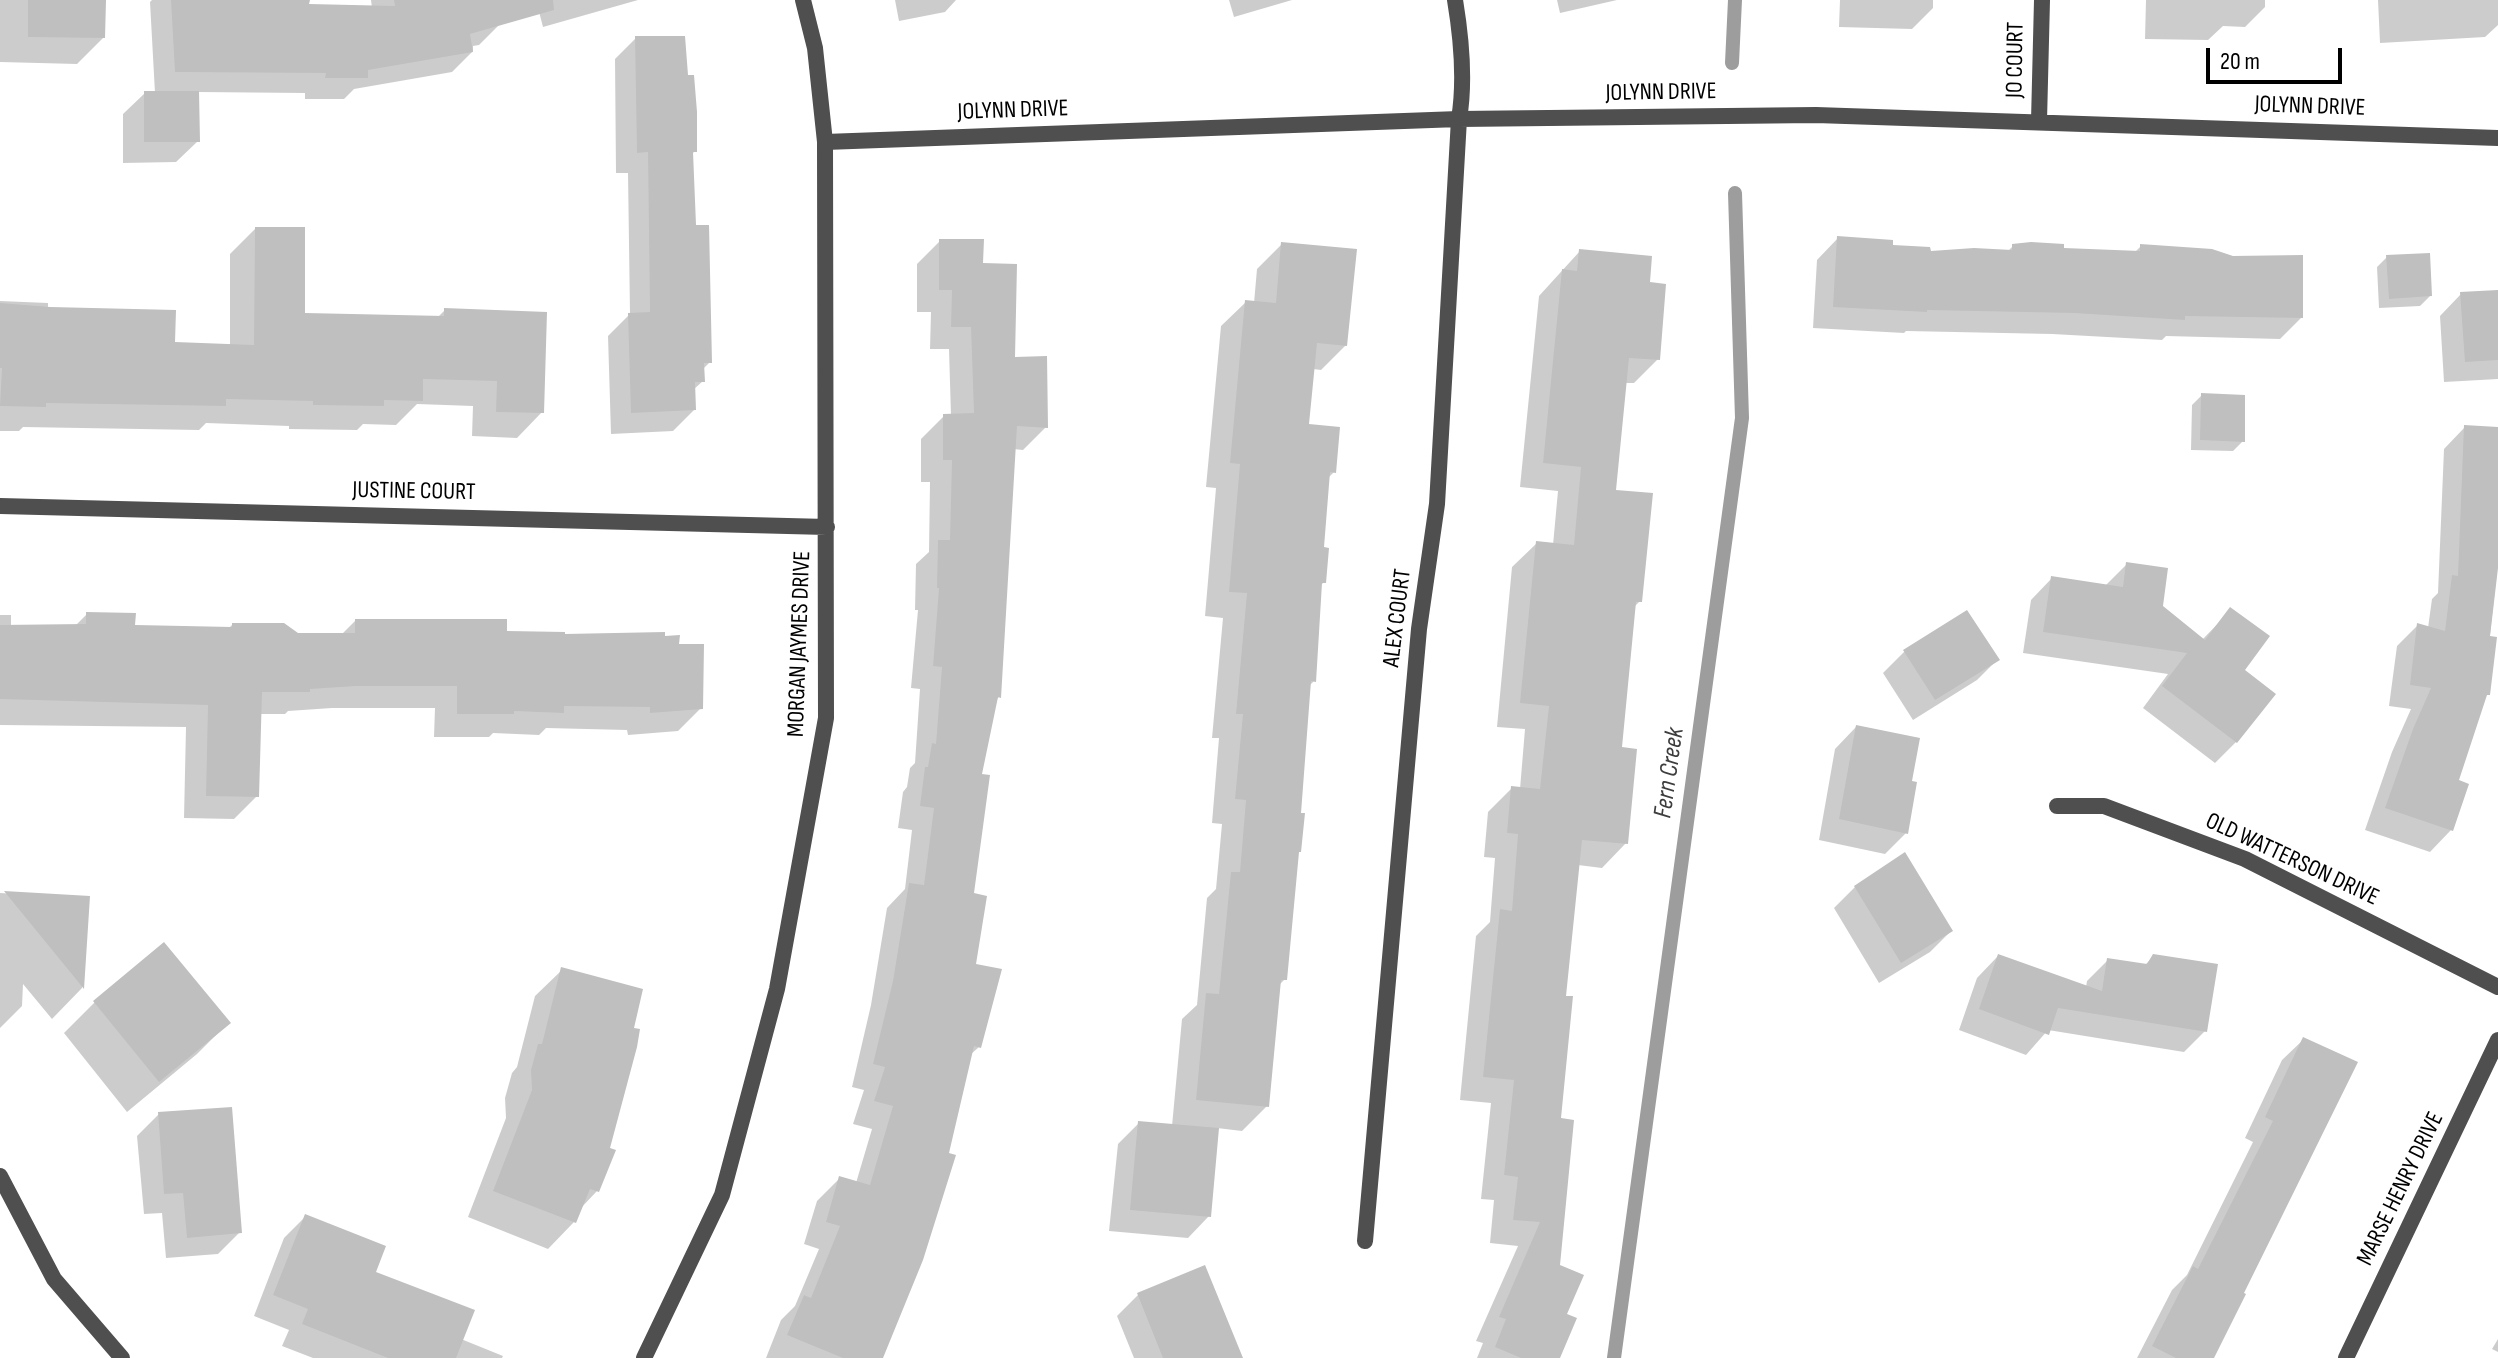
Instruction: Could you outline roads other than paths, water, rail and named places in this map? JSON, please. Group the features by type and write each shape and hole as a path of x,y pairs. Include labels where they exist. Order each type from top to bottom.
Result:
{"street":[{"name":"MORGAN JAYMES DRIVE","path":"644,1358 722,1195 777,989 826,718 825,142 815,48 803,0"},
{"name":"ALEX COURT","path":"1365,1241 1419,629 1437,504 1461,104 1459,25 1455,0"},
{"name":"JO COURT","path":"2039,121 2042,0"},
{"name":"JOLYNN DRIVE","path":"825,142 1459,119 1816,115 2498,138"},
{"name":"JUSTINE COURT","path":"0,506 827,527"},
{"name":"OLD WATTERSON DRIVE","path":"2057,806 2104,806 2245,859 2498,987"},
{"name":"MARSE HENRY DRIVE","path":"2346,1358 2498,1040"},
{"path":"0,1176 54,1279 122,1358"}],"waterway":[{"name":"Fern Creek","path":"1732,63 1735,0"},
{"name":"Fern Creek","path":"1614,1358 1742,418 1735,193"}]}
